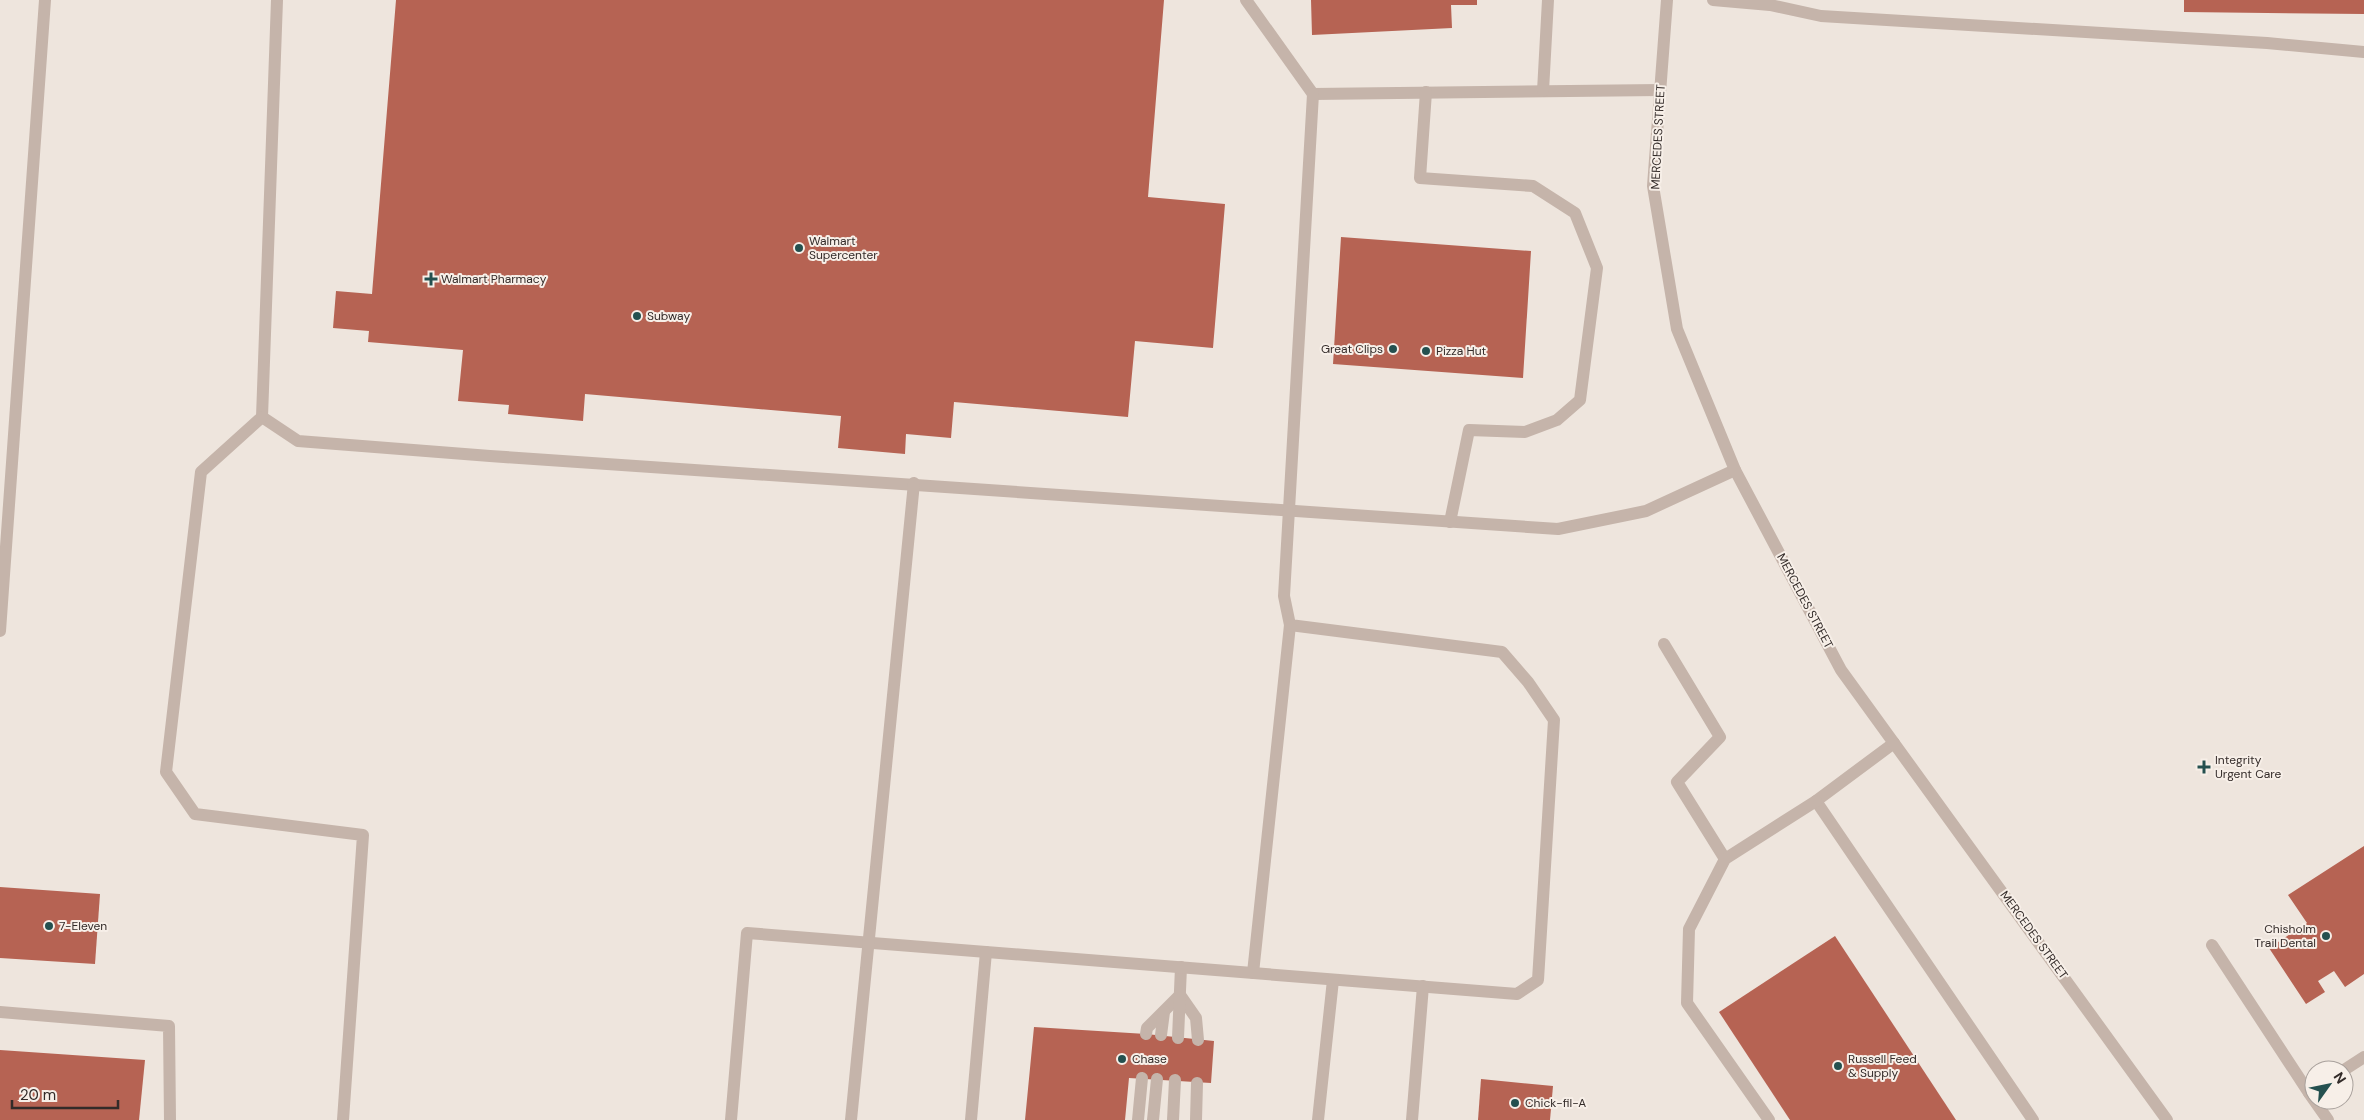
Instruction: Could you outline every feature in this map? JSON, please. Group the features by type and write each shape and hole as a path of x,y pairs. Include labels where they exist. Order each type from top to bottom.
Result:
{"street":[{"path":"0,631 44,0"},
{"path":"277,0 262,417 200,472 166,772 195,814 363,835 342,1120"},
{"path":"1246,0 1313,94 1284,596 1290,625 1254,973"},
{"path":"1543,91 1548,0"},
{"name":"MERCEDES STREET","path":"1667,0 1653,186 1676,329 1735,470 1841,670 2166,1120"},
{"path":"1713,0 1770,2 1821,16 2258,43 2364,52"},
{"path":"1313,94 1660,90"},
{"path":"1426,92 1420,178 1533,186 1575,213 1597,268 1580,400 1558,420 1524,432 1469,430 1450,522"},
{"path":"262,417 298,441 490,456 914,483 1558,529 1646,511 1735,470"},
{"path":"851,1120 914,483"},
{"path":"731,1120 747,933 868,941 1517,994 1538,980 1554,720 1528,682 1502,652 1290,625"},
{"path":"1664,644 1720,738 1677,782 1725,859"},
{"path":"1768,1120 1686,1003 1689,929 1725,859 1816,801 1894,743"},
{"path":"1816,801 2033,1120"},
{"path":"2212,945 2304,1079"},
{"path":"971,1120 986,952"},
{"path":"1178,1038 1181,967"},
{"path":"1318,1120 1333,980"},
{"path":"1412,1120 1423,986"},
{"path":"1146,1034 1147,1028 1180,995"},
{"path":"1180,995 1196,1018 1198,1040"},
{"path":"0,1012 169,1026 170,1120"},
{"path":"1161,1035 1164,1012"},
{"path":"1138,1120 1142,1078"},
{"path":"1154,1120 1157,1079"},
{"path":"1173,1120 1175,1080"},
{"path":"1196,1120 1197,1083"}],"building":[{"name":"Walmart Supercenter","path":"396,0 1164,0 1148,197 1225,204 1213,348 1135,341 1128,417 954,402 951,438 906,434 905,454 838,448 841,416 585,394 583,421 508,414 509,405 458,401 463,350 368,342 369,331 333,328 336,291 372,294"},
{"path":"1311,0 1477,0 1477,5 1451,5 1452,28 1312,35"},
{"path":"2184,0 2364,0 2364,14 2184,12"},
{"path":"1341,237 1531,251 1523,378 1333,364"},
{"name":"Chisholm Trail Dental","path":"2364,846 2364,974 2345,987 2334,971 2318,981 2325,992 2306,1004 2269,948 2307,923 2288,895"},
{"name":"7-Eleven","path":"0,887 100,894 95,964 0,958"},
{"name":"Russell Feed & Supply","path":"1835,936 1956,1120 1790,1120 1719,1012"},
{"name":"Chase","path":"1034,1027 1146,1034 1214,1041 1211,1083 1129,1078 1125,1120 1025,1120"},
{"path":"0,1050 145,1060 139,1120 0,1120"},
{"name":"Chick-fil-A","path":"1481,1079 1553,1086 1550,1120 1478,1120"}],"place":[{"name":"Walmart Supercenter","path":"799,248"},
{"name":"Walmart Pharmacy","path":"431,279"},
{"name":"Subway","path":"637,316"},
{"name":"Great Clips","path":"1393,349"},
{"name":"Pizza Hut","path":"1426,351"},
{"name":"Integrity Urgent Care","path":"2204,767"},
{"name":"7-Eleven","path":"49,926"},
{"name":"Chisholm Trail Dental","path":"2326,936"},
{"name":"Chase","path":"1122,1059"},
{"name":"Russell Feed & Supply","path":"1838,1066"},
{"name":"Chick-fil-A","path":"1515,1103"}]}
